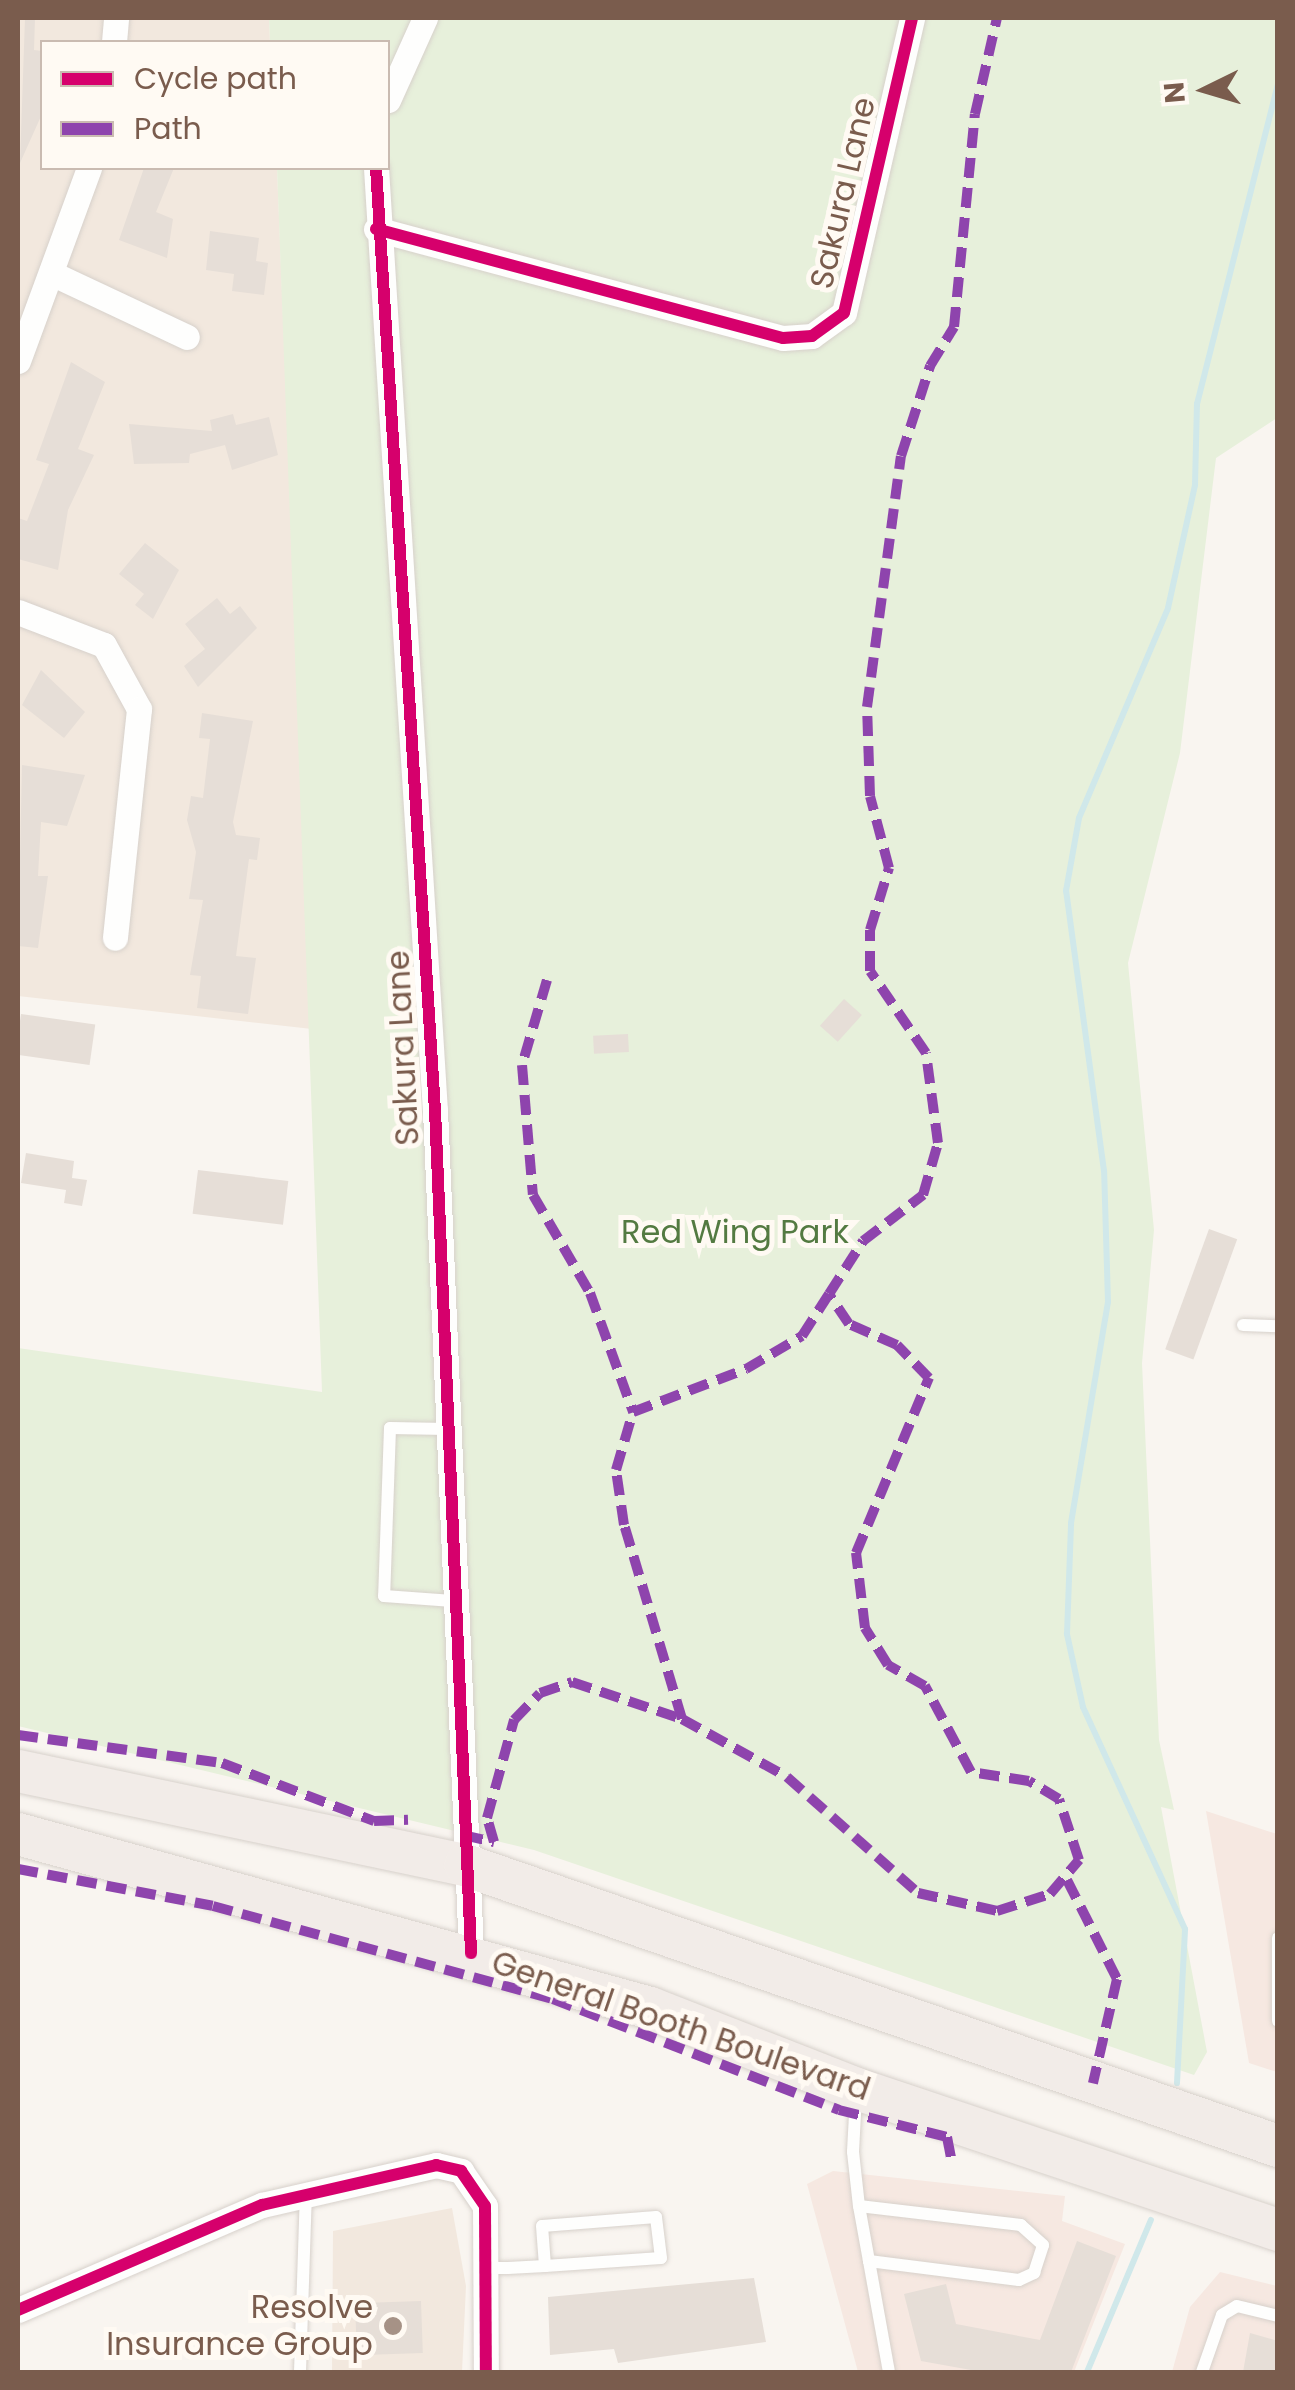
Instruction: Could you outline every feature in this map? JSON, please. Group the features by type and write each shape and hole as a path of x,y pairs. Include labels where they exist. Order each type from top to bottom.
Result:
{"highway":[{"path":"18,1771 465,1865 1278,2146"},
{"name":"General Booth Boulevard","path":"18,1834 471,1952 856,2089 1278,2230"}],"street":[{"path":"390,96 425,18"},
{"name":"Sakura Lane","path":"376,229 783,338 812,336 844,312 912,18"},
{"path":"18,361 88,170"},
{"name":"Sakura Lane","path":"376,170 376,229 446,1429 471,1952"},
{"path":"52,273 187,337"},
{"path":"18,612 104,645 139,709 115,938"},
{"path":"18,2310 172,2238 306,2193 436,2165 461,2171 485,2206 489,2268 486,2372"}],"lane":[{"path":"1243,1326 1278,1326"},
{"path":"446,1429 390,1428 384,1596 453,1601"},
{"path":"1278,1938 1278,2021"},
{"path":"856,2089 859,2206 889,2372"},
{"path":"300,2372 306,2193"},
{"path":"859,2206 1021,2225 1043,2245 1034,2274 1019,2280 869,2262"},
{"path":"489,2268 545,2266 661,2258 656,2218 542,2226 545,2266"},
{"path":"1202,2372 1222,2315 1237,2306 1278,2316"}],"shaded area":[{"path":"18,18 269,18 270,40 40,40 40,170 277,170 312,1029 18,996"},
{"path":"1206,1811 1277,1834 1277,2072 1249,2063"},
{"path":"833,2171 1065,2196 1062,2221 1125,2244 1074,2372 858,2372 807,2184"},
{"path":"452,2208 466,2286 462,2372 332,2372 333,2231"},
{"path":"1220,2272 1277,2286 1277,2372 1172,2372 1190,2307"}],"green space":[{"name":"Red Wing Park","path":"269,18 1277,18 1277,418 1216,458 1180,753 1128,963 1154,1230 1142,1363 1159,1740 1174,1810 1161,1807 1207,2052 1194,2075 534,1850 18,1726 18,1348 322,1392 277,170 390,170 390,40 270,40"}],"building":[{"path":"25,18 35,18 34,50 40,51 40,118 20,163"},
{"path":"143,170 173,170 156,212 173,219 167,258 119,240"},
{"path":"210,231 259,238 256,261 268,263 264,295 232,291 234,274 206,270"},
{"path":"71,362 105,382 78,449 94,455 68,510 58,570 18,559 18,518 27,521 49,464 36,460"},
{"path":"233,414 236,425 269,417 278,455 232,470 225,445 190,454 189,463 134,464 129,424 212,431 210,420"},
{"path":"145,543 179,570 153,619 135,605 144,594 119,574"},
{"path":"217,598 230,614 240,606 257,628 198,687 184,666 205,649 185,624"},
{"path":"41,670 85,712 64,738 22,705"},
{"path":"202,713 253,721 233,822 236,835 260,838 257,860 249,859 236,956 256,958 248,1014 197,1008 201,976 190,975 203,900 189,899 196,852 187,820 191,796 203,798 210,739 199,738"},
{"path":"22,765 85,775 67,826 41,822 38,876 48,876 38,948 18,946"},
{"path":"844,999 862,1015 838,1042 820,1026"},
{"path":"21,1014 95,1024 90,1065 18,1055"},
{"path":"628,1034 629,1052 594,1054 593,1036"},
{"path":"26,1153 74,1161 72,1178 87,1180 82,1206 64,1203 66,1190 21,1183"},
{"path":"198,1170 288,1181 283,1225 193,1214"},
{"path":"1209,1229 1237,1239 1193,1360 1165,1349"},
{"path":"1077,2241 1116,2256 1071,2372 982,2372 921,2361 904,2294 946,2284 956,2324 1040,2340"},
{"path":"754,2278 766,2342 618,2363 614,2349 550,2355 548,2297"},
{"path":"421,2301 423,2353 357,2355 355,2303"},
{"path":"1250,2333 1278,2341 1278,2372 1243,2372"}],"waterway":[{"path":"1177,2083 1185,1929 1083,1707 1067,1634 1071,1523 1108,1302 1104,1171 1066,891 1079,818 1168,608 1195,485 1197,404 1278,83"},
{"path":"1087,2372 1151,2220"}],"marked path":[{"path":"682,1719 787,1777 918,1893 997,1911 1050,1894 1079,1860 1059,1799 1029,1781 971,1772 925,1686 888,1665 865,1628 856,1553 929,1378 897,1345 849,1324 829,1294 863,1241 923,1195 938,1143 926,1053 870,971 870,930 889,868 870,796 867,707 901,456 930,366 954,327 975,114 997,18"},
{"path":"547,980 522,1065 533,1195 590,1293 633,1412"},
{"path":"463,1835 494,1842 487,1818 514,1720 540,1693 572,1682 682,1719 624,1525 616,1470 633,1412 746,1369 802,1336 829,1294"},
{"path":"18,1735 222,1763 374,1821 408,1820"},
{"path":"18,1869 213,1906 553,1999 839,2110 947,2137 952,2163"},
{"path":"1067,1880 1117,1979 1093,2083"}],"cycle path":[{"path":"376,229 783,338 812,336 844,313 912,18"},
{"path":"376,170 435,1110 471,1953"},
{"path":"18,2310 262,2205 436,2165 461,2171 485,2206 486,2372"}],"place":[{"name":"Resolve Insurance Group","path":"393,2326"}]}
